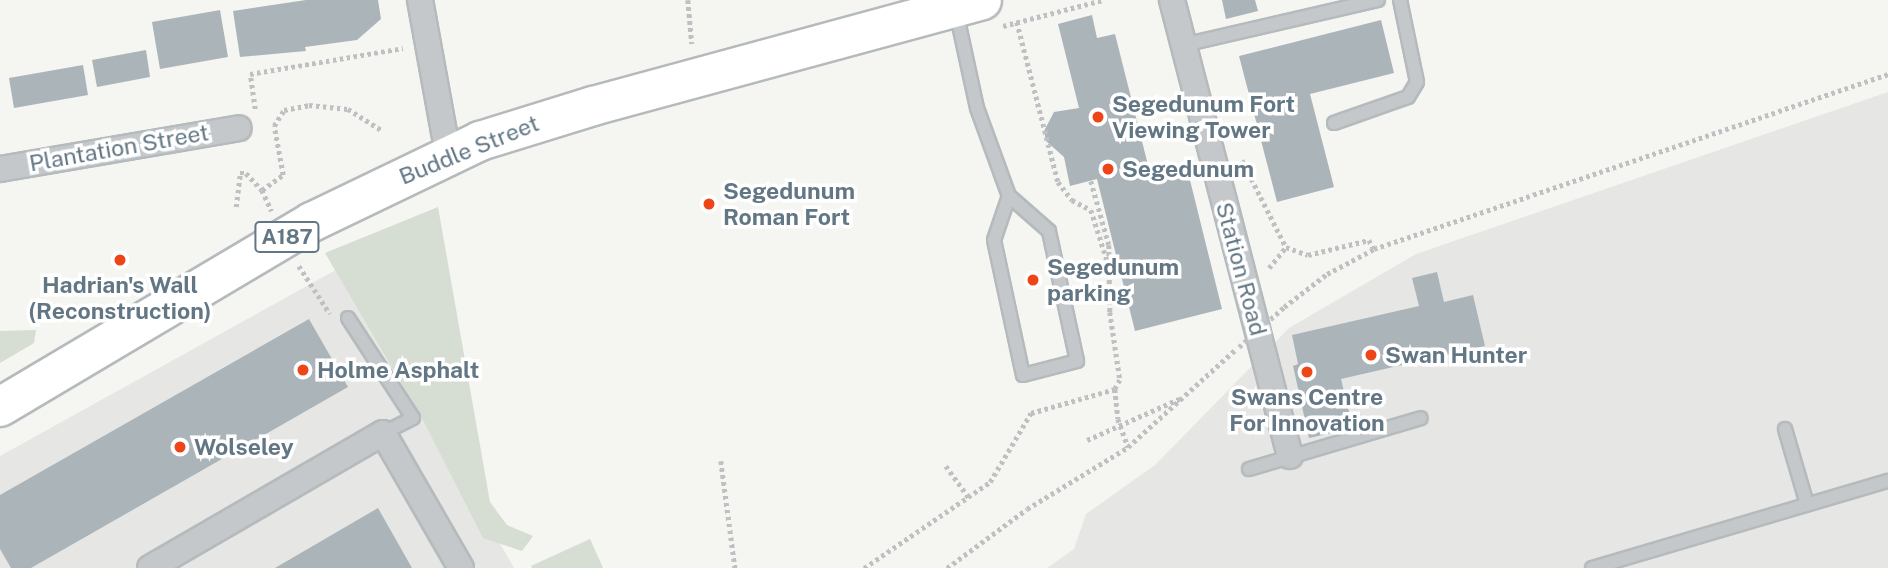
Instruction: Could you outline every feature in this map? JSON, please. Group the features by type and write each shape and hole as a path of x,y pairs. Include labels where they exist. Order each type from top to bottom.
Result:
{"main road":[{"name":"Buddle Street","path":"0,407 312,222 448,154 593,106 969,3"}],"street":[{"path":"419,0 448,154"},
{"name":"Station Road","path":"1171,0 1290,456"},
{"name":"Plantation Street","path":"0,169 239,128"},
{"path":"165,564 383,433 461,568"}],"lane":[{"path":"1182,45 1378,0"},
{"path":"1334,123 1408,97 1418,82 1399,0"},
{"path":"969,3 977,108 1009,196 1049,230 1077,361 1023,375 994,240 1009,196"},
{"path":"348,318 413,418 383,433"},
{"path":"1249,468 1421,418"},
{"path":"1785,429 1807,505"},
{"path":"1592,568 1888,481"}],"path":[{"path":"688,0 693,53"},
{"path":"1017,22 1058,182 1072,200 1091,210 1108,264"},
{"path":"239,128 257,122 250,74 428,44"},
{"path":"947,568 1027,509 1128,447 1284,307 1327,274 1374,249 1888,74"},
{"path":"262,190 283,175 274,126 284,110 309,105 348,109 383,131"},
{"path":"1238,151 1286,247 1308,256 1369,240 1374,249"},
{"path":"236,207 240,173 246,173 262,190 273,214"},
{"path":"1091,181 1109,245 1108,264 1120,380 1115,389 1119,423 1128,447"},
{"path":"297,262 327,313 348,318"},
{"path":"864,568 990,482 1031,413 1115,389"},
{"path":"1087,440 1119,423 1183,398"},
{"path":"722,461 735,568"},
{"path":"946,466 969,498"}],"shaded area":[{"path":"1888,92 1888,568 1047,568 1074,549 1086,514 1155,465 1289,328 1416,254"},
{"path":"438,207 490,502 507,525 533,536 522,551 483,538 424,422 325,253"},
{"path":"343,266 514,568 0,568 0,456"},
{"path":"36,330 34,343 0,363 0,331"},
{"path":"590,539 603,568 531,566"}],"building":[{"path":"306,0 378,0 381,19 357,40 305,47 306,51 240,57 233,11"},
{"path":"1222,0 1255,0 1258,11 1226,19"},
{"path":"220,10 228,57 160,69 152,22"},
{"name":"Segedunum","path":"1092,15 1097,38 1115,34 1150,173 1186,164 1222,309 1135,331 1097,179 1070,186 1064,157 1046,141 1044,131 1054,112 1079,108 1058,24"},
{"path":"1381,20 1394,73 1310,94 1334,187 1277,202 1239,56"},
{"path":"146,50 150,77 97,87 92,60"},
{"path":"83,65 88,95 14,108 9,78"},
{"name":"Swan Hunter","path":"1437,272 1444,302 1473,295 1485,346 1341,379 1353,428 1309,438 1293,366 1298,364 1292,335 1419,306 1412,278"},
{"path":"309,319 348,387 31,568 11,568 0,549 0,495"},
{"path":"378,508 412,568 275,568"}],"place":[{"name":"Segedunum Fort Viewing Tower","path":"1098,117"},
{"name":"Segedunum","path":"1108,169"},
{"name":"Segedunum Roman Fort","path":"709,204"},
{"name":"Hadrian's Wall (Reconstruction)","path":"120,260"},
{"name":"Segedunum parking","path":"1033,280"},
{"name":"Swan Hunter","path":"1371,355"},
{"name":"Holme Asphalt","path":"303,370"},
{"name":"Swans Centre For Innovation","path":"1307,372"},
{"name":"Wolseley","path":"180,447"}]}
